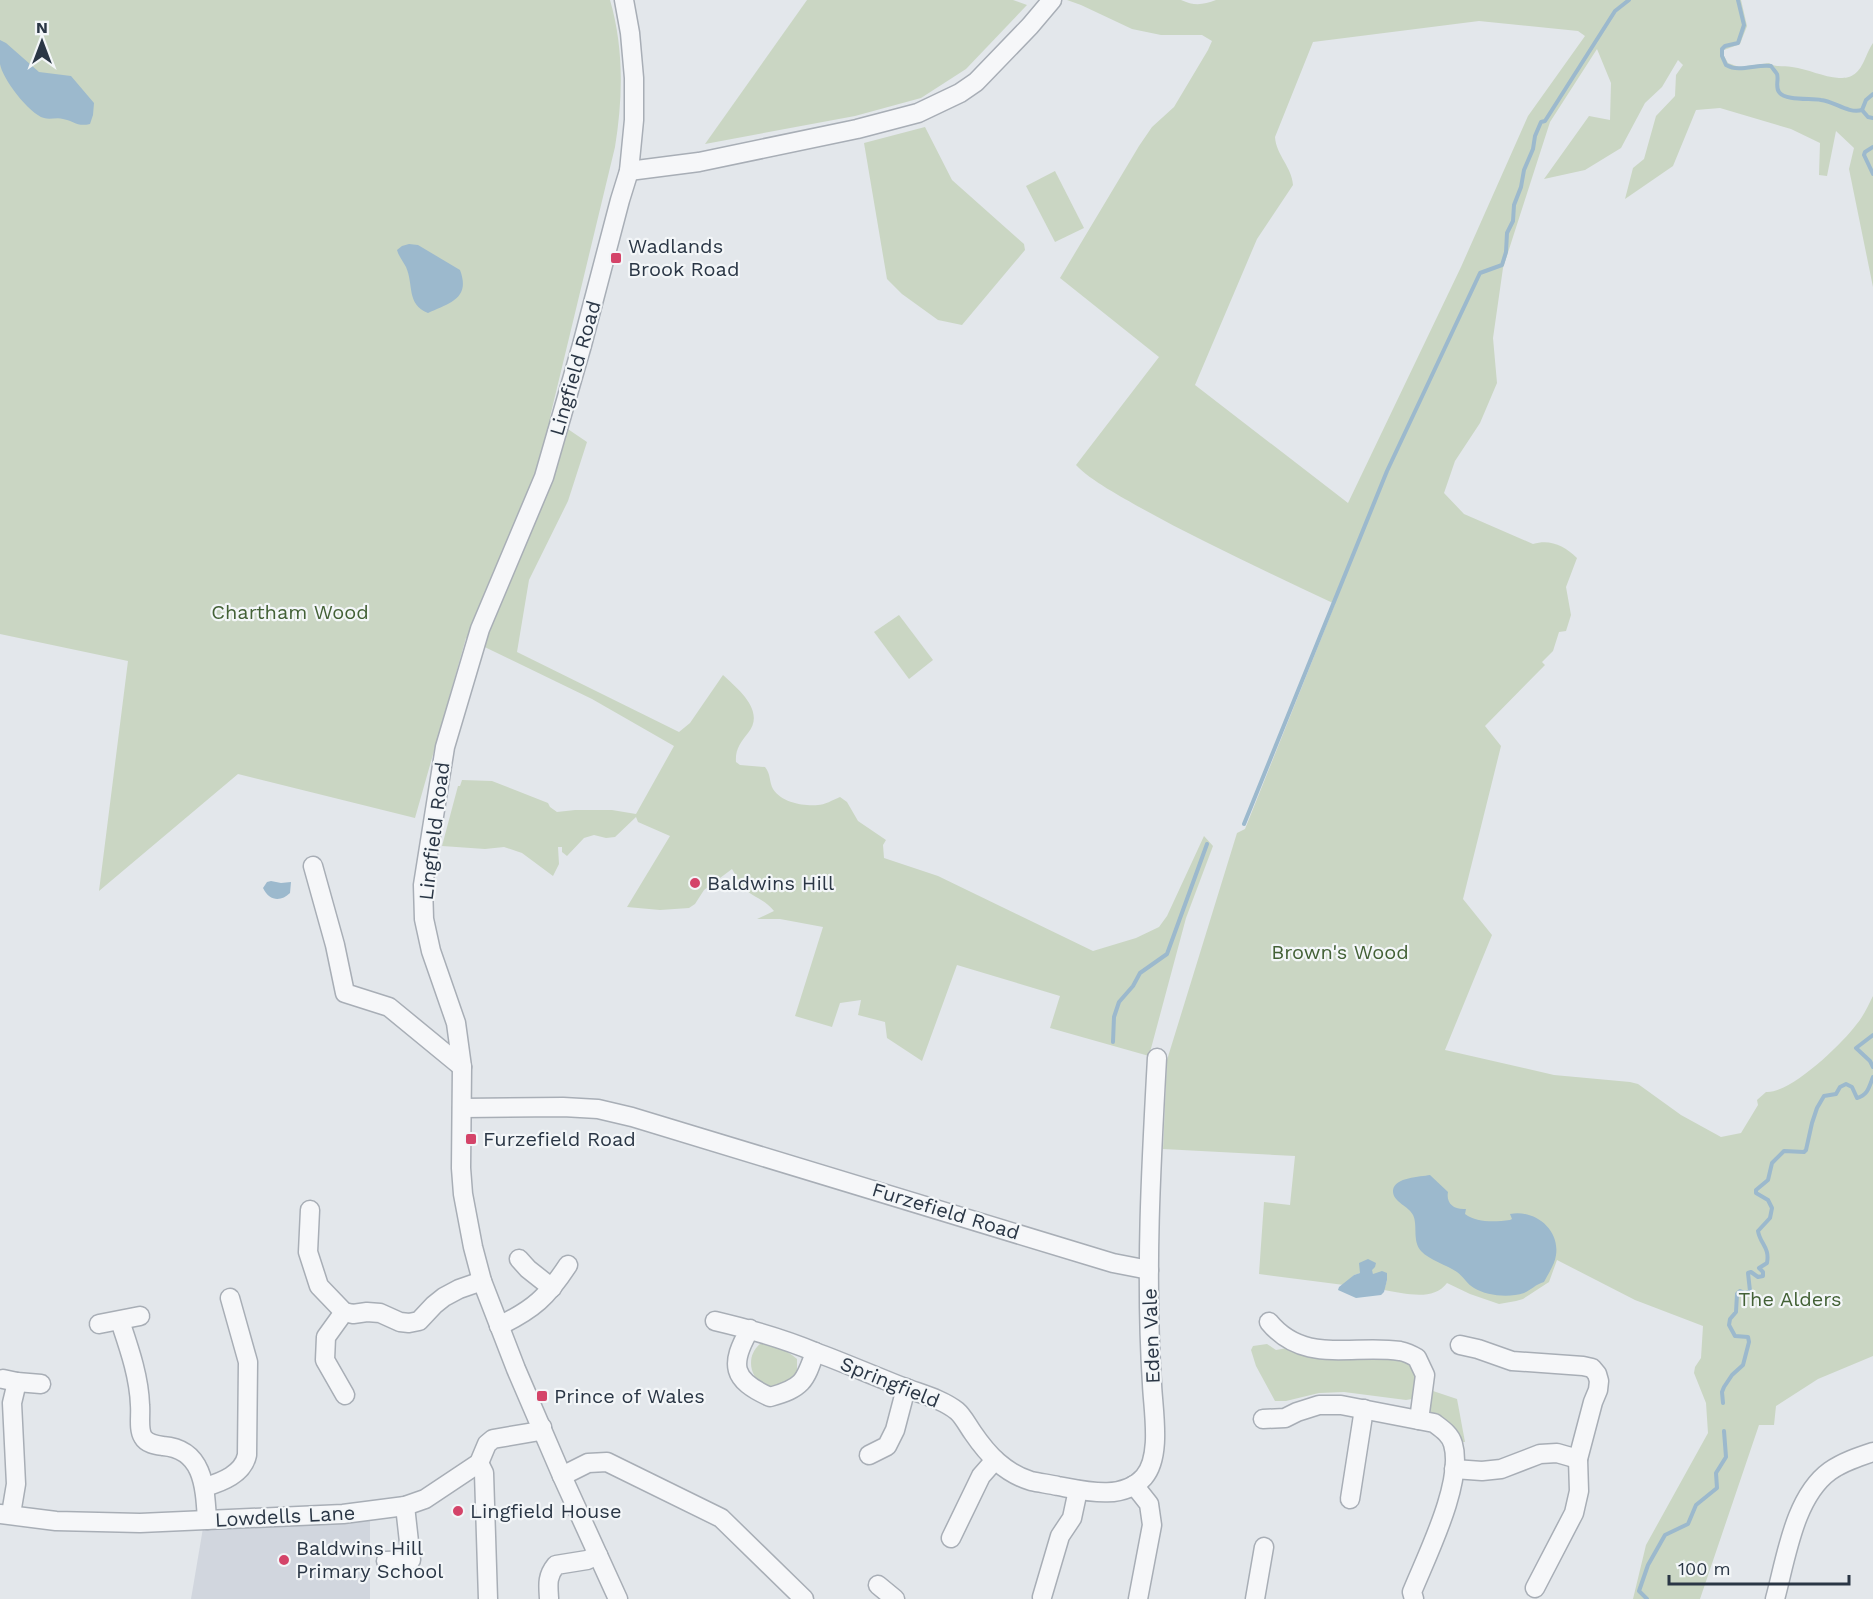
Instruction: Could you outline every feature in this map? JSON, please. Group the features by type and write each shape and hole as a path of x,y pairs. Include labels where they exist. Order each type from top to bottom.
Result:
{"street":[{"name":"Lingfield Road","path":"618,1599 562,1476 499,1326 472,1247 461,1168 462,1067 456,1023 431,951 424,919 423,885 445,747 480,629 544,477 629,171 634,120 634,78 624,0"},
{"path":"629,171 710,159 857,129 918,113 960,93 976,82 1052,0"},
{"path":"313,866 335,945 345,993 389,1007 462,1067"},
{"name":"Eden Vale","path":"1134,1485 1144,1476 1152,1462 1155,1442 1149,1338 1149,1270 1157,1058"},
{"name":"Furzefield Road","path":"462,1108 563,1107 598,1109 632,1117 1113,1263 1149,1270"},
{"path":"310,1210 308,1252 319,1286 344,1312 353,1314 380,1312 400,1322 419,1321 444,1298 459,1289 482,1281"},
{"path":"519,1259 552,1288"},
{"path":"499,1326 534,1306 552,1288 568,1265"},
{"path":"205,1487 224,1480 236,1472 245,1464 247,1455 248,1362 230,1298"},
{"path":"344,1312 326,1337 325,1360 345,1395"},
{"path":"99,1324 140,1316"},
{"path":"120,1321 134,1363 140,1397 142,1436 156,1446 182,1451 198,1467 205,1487 207,1520"},
{"name":"Springfield","path":"715,1321 785,1339 930,1397 958,1412 995,1460 1010,1471 1031,1481 1101,1493 1119,1491 1134,1485"},
{"path":"1269,1322 1279,1334 1313,1350 1401,1351 1417,1358 1425,1375 1419,1420"},
{"name":"Springfield","path":"750,1329 740,1347 736,1364 740,1377 751,1388 770,1397 789,1392 806,1377 815,1352"},
{"path":"1460,1345 1512,1361 1592,1368 1597,1374 1598,1390 1578,1458 1579,1491 1574,1513 1538,1563 1535,1588"},
{"path":"5,1514 16,1484 10,1380 41,1384"},
{"path":"869,1455 887,1446 895,1430 906,1388"},
{"path":"1263,1419 1285,1418 1320,1405 1341,1405 1434,1423 1445,1430 1452,1441 1455,1454 1454,1469 1446,1507 1412,1592 1414,1599"},
{"path":"1350,1499 1364,1409"},
{"name":"Lowdells Lane","path":"5,1514 56,1521 140,1523 343,1514 405,1506 425,1499 479,1463 487,1444 493,1439 534,1432 542,1427"},
{"path":"1775,1599 1797,1520 1808,1497 1828,1472 1873,1452"},
{"path":"1454,1469 1482,1471 1501,1468 1540,1454 1557,1453 1578,1458"},
{"path":"951,1538 981,1476 995,1460"},
{"path":"562,1476 588,1463 607,1462 721,1518 804,1599"},
{"path":"479,1463 484,1473 488,1599"},
{"path":"1134,1485 1149,1504 1152,1525 1138,1599"},
{"path":"1042,1597 1060,1536 1072,1518 1078,1490"},
{"path":"386,1561 411,1560 405,1506"},
{"path":"1255,1599 1264,1547"},
{"path":"549,1598 548,1580 556,1565 587,1560 598,1555"},
{"path":"878,1585 895,1599"}],"shaded area":[{"name":"Baldwins Hill Primary School","path":"370,1519 370,1599 191,1599 203,1528"}],"green space":[{"name":"Chartham Wood","path":"0,0 610,0 620,55 621,92 618,129 550,417 587,442 568,501 529,580 517,652 679,732 690,723 723,675 748,701 754,717 753,725 738,749 736,762 740,765 765,767 773,789 782,798 793,803 812,805 823,804 840,797 847,802 858,821 886,840 883,845 884,858 938,876 1093,951 1136,938 1159,927 1167,916 1204,836 1213,846 1186,918 1149,1056 1050,1028 1060,996 957,965 922,1061 887,1038 885,1022 858,1015 861,1000 840,1003 832,1027 795,1016 823,927 780,919 757,919 774,911 746,890 732,869 704,890 695,904 689,908 660,910 627,907 670,836 638,822 636,817 615,837 606,838 594,835 584,838 567,856 562,852 562,847 558,847 559,864 553,876 522,853 504,847 485,849 442,846 458,786 462,780 492,781 548,803 557,812 612,810 636,814 674,746 592,699 466,638 415,818 238,774 99,891 128,661 0,634"},
{"path":"807,0 1013,0 1027,5 966,69 921,98 855,116 705,144"},
{"path":"1067,0 1181,0 1199,4 1216,0 1741,0 1747,26 1740,44 1724,50 1728,63 1739,67 1769,63 1846,78 1856,73 1873,43 1873,287 1849,169 1854,148 1836,131 1827,176 1819,175 1820,143 1791,129 1720,108 1696,110 1673,166 1625,199 1633,168 1644,159 1656,116 1675,96 1676,75 1683,65 1678,60 1662,87 1645,103 1621,148 1585,170 1544,179 1589,116 1610,120 1611,83 1597,49 1550,122 1503,268 1493,338 1497,383 1480,423 1455,461 1444,493 1464,514 1533,544 1546,542 1557,545 1577,558 1566,587 1571,615 1566,631 1559,632 1553,651 1542,662 1545,665 1485,726 1501,746 1463,899 1492,935 1445,1050 1554,1075 1638,1084 1681,1115 1721,1137 1741,1133 1758,1105 1757,1100 1766,1092 1788,1085 1801,1077 1828,1055 1859,1022 1873,996 1873,1356 1818,1379 1776,1406 1774,1425 1759,1425 1700,1599 1633,1599 1646,1545 1708,1433 1706,1403 1694,1373 1701,1358 1703,1326 1635,1300 1557,1260 1549,1282 1523,1299 1499,1304 1447,1283 1434,1293 1418,1295 1384,1290 1387,1280 1373,1274 1371,1270 1354,1275 1344,1285 1259,1274 1264,1202 1290,1205 1295,1156 1163,1149 1167,1060 1237,833 1245,829 1335,604 1165,521 1107,488 1076,465 1159,357 1060,278 1139,146 1152,127 1174,107 1212,41 1202,35 1161,35 1132,29","holes":["1479,21 1578,31 1585,36 1528,116 1461,267 1348,503 1195,385 1257,239 1293,185 1275,137 1313,42"]},
{"path":"925,127 952,180 1024,244 1025,250 962,325 938,320 902,294 887,279 864,143"},
{"path":"1055,171 1084,228 1055,242 1026,186"},
{"path":"899,615 933,660 909,679 874,632"},
{"path":"760,1344 775,1346 797,1359 797,1374 785,1384 774,1387 764,1385 757,1380 752,1372 751,1362 753,1352"},
{"path":"1267,1344 1276,1350 1287,1348 1398,1354 1416,1362 1418,1398 1406,1400 1344,1392 1319,1393 1286,1401 1275,1401 1256,1366 1251,1350 1253,1346"},
{"path":"1430,1390 1457,1399 1465,1442 1459,1442 1429,1410"}],"water":[{"path":"0,40 39,72 71,76 94,103 90,124 82,125 61,118 44,118 31,110 17,95 2,70"},
{"path":"409,244 418,245 460,270 463,288 456,299 428,313 416,305 406,267 397,250"},
{"path":"267,882 291,882 290,893 279,899 268,896 263,888"},
{"path":"1430,1175 1448,1192 1451,1205 1466,1209 1465,1214 1470,1217 1498,1221 1510,1220 1512,1219 1510,1214 1519,1213 1544,1223 1554,1237 1556,1255 1544,1282 1518,1295 1485,1293 1472,1286 1457,1272 1421,1251 1417,1243 1413,1215 1395,1198 1393,1190 1398,1182"},
{"path":"1368,1259 1376,1263 1372,1270 1373,1274 1382,1271 1387,1273 1384,1292 1381,1295 1356,1298 1338,1290 1354,1275 1360,1273 1359,1263"}],"waterway":[{"path":"1244,824 1387,471 1480,273 1502,265 1506,252 1507,233 1513,221 1514,205 1541,122 1545,121 1615,11 1629,0"},
{"path":"1738,0 1744,25 1738,43 1722,49 1726,65 1737,68 1771,66 1777,74 1777,88 1782,95 1792,98 1817,99 1846,109 1862,110"},
{"path":"1862,110 1866,100 1873,94"},
{"path":"1862,110 1868,117 1873,118"},
{"path":"1873,147 1864,155 1873,174"},
{"path":"1113,1042 1114,1017 1119,1002 1133,986 1140,973 1167,954 1207,844"},
{"path":"1873,1035 1856,1048 1873,1067"},
{"path":"1723,1403 1724,1387 1743,1365 1749,1342 1748,1337 1735,1336 1729,1325 1730,1319 1736,1312 1737,1294 1740,1291 1745,1293 1750,1291 1748,1273 1751,1272 1758,1277 1763,1276 1759,1268 1767,1263 1768,1258 1758,1231 1770,1218 1772,1208 1768,1200 1756,1193 1756,1190 1768,1180 1772,1163 1784,1151 1804,1152 1806,1150 1812,1123 1824,1096 1836,1094 1840,1087 1846,1084 1852,1087 1857,1098 1861,1097 1868,1090 1873,1077"},
{"path":"1647,1599 1639,1591 1648,1565 1665,1535 1688,1524 1696,1505 1717,1488 1716,1473 1726,1457 1724,1431"}],"place":[{"name":"Wadlands Brook Road","path":"616,258"},
{"name":"Baldwins Hill","path":"695,883"},
{"name":"Furzefield Road","path":"471,1139"},
{"name":"Prince of Wales","path":"542,1396"},
{"name":"Lingfield House","path":"458,1511"},
{"name":"Baldwins Hill Primary School","path":"284,1560"}],"park label":[{"name":"Brown's Wood","path":"1340,952"},
{"name":"The Alders","path":"1790,1299"}]}
